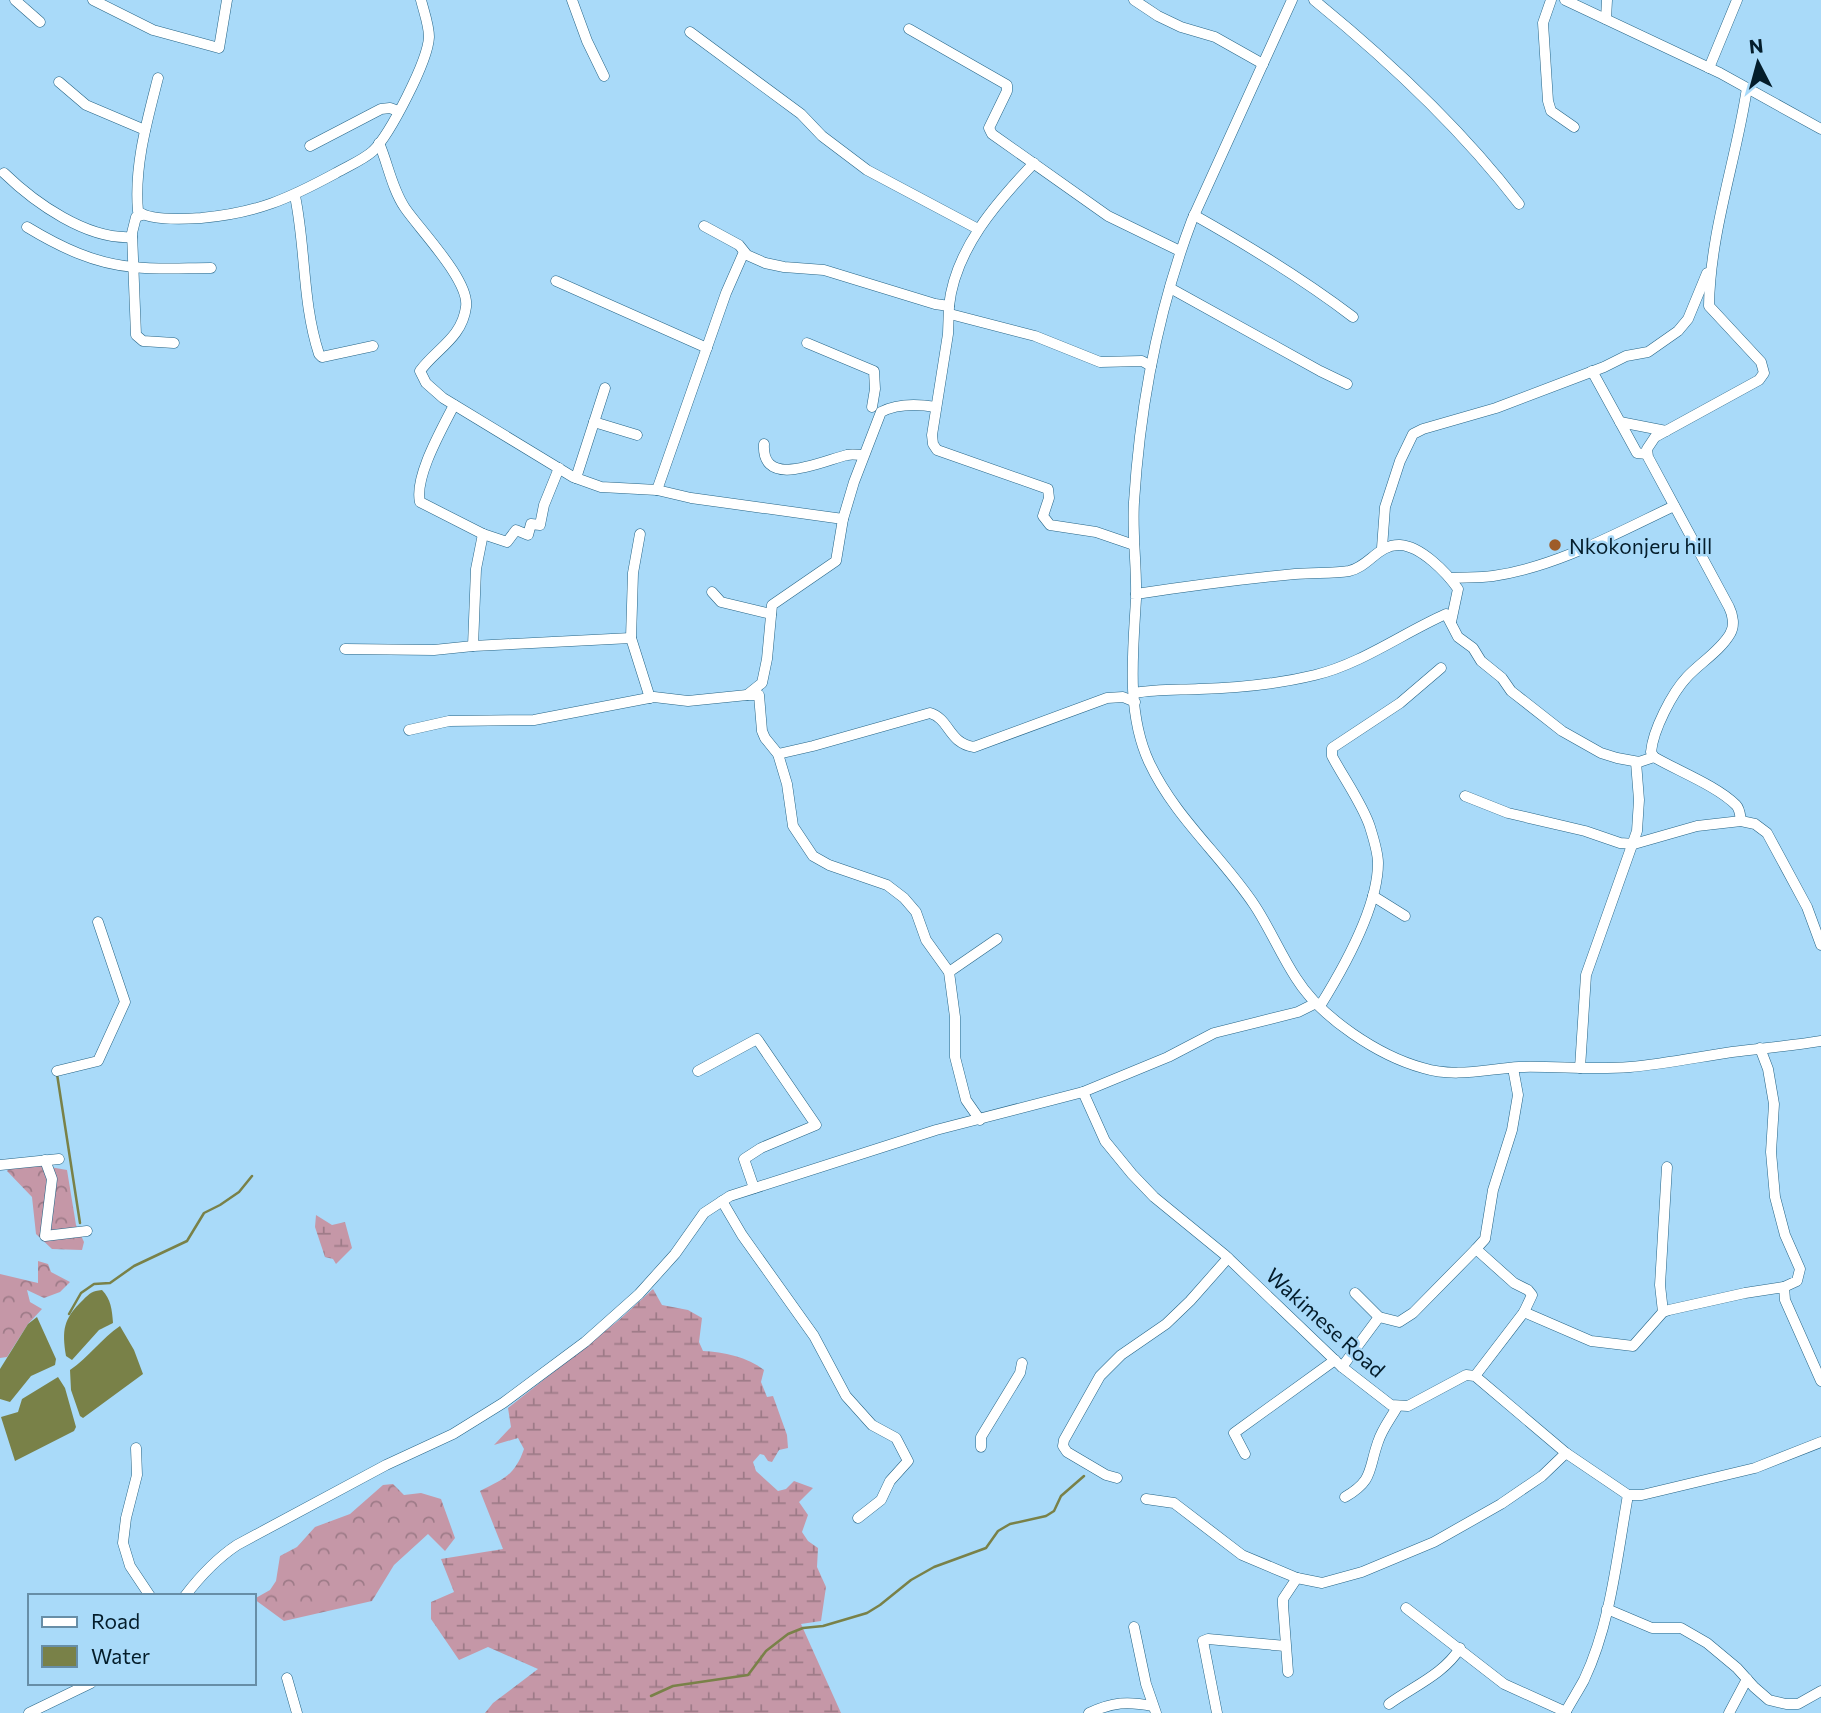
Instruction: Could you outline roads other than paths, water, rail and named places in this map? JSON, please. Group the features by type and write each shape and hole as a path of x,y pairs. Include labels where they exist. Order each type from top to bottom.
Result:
{"street":[{"path":"15,0 40,22"},
{"path":"93,0 153,30 219,48 227,0"},
{"path":"174,343 143,341 136,337 132,237 133,223 138,215 186,218 225,216 264,208 295,196 365,156 379,143 413,86 427,47 428,28 421,0"},
{"path":"572,0 604,76"},
{"path":"1135,0 1158,16 1181,27 1215,37 1263,64"},
{"path":"1292,0 1180,251 1159,325 1151,366 1139,445 1133,545 1136,594 1133,668 1137,727 1159,782 1199,838 1254,904 1296,979 1318,1004 1363,1042 1421,1068 1460,1072 1513,1068 1630,1067 1820,1042"},
{"path":"1314,0 1354,32 1447,121 1488,164 1520,204"},
{"path":"1551,0 1543,23 1548,101 1551,111 1574,127"},
{"path":"1566,0 1709,68 1821,129"},
{"path":"1606,19 1607,0"},
{"path":"1709,68 1737,0"},
{"path":"909,29 1007,85 1007,91 989,130 1108,216 1180,251"},
{"path":"690,32 801,114 822,136 867,170 978,229"},
{"path":"142,215 138,211 137,179 145,130 158,78"},
{"path":"59,82 86,105 145,130"},
{"path":"1741,821 1735,804 1654,757 1651,752 1652,743 1672,698 1685,678 1731,634 1733,621 1729,607 1647,454 1649,444 1655,437 1759,380 1764,373 1761,362 1709,306 1712,264 1747,88"},
{"path":"310,146 381,109 390,107 398,111"},
{"path":"379,143 405,208 448,267 466,299 466,308 456,335 421,369 419,374 426,383 454,405 576,478 601,486 657,490 691,498 843,519"},
{"path":"1034,163 1010,187 978,229 953,287 932,435 933,444 937,450 1048,489 1049,498 1043,516 1050,525 1096,532 1133,545"},
{"path":"4,173 34,200 57,213 108,235 132,237"},
{"path":"295,196 303,243 309,318 320,354 330,357 373,346"},
{"path":"1194,215 1256,251 1353,317"},
{"path":"704,226 738,245 752,258 775,265 824,270 1035,337 1100,362 1142,361 1151,366"},
{"path":"27,227 79,254 133,267 211,268"},
{"path":"657,490 726,293 744,252"},
{"path":"1382,548 1385,507 1400,461 1413,434 1496,408 1626,356 1648,352 1678,331 1688,319 1712,264"},
{"path":"556,281 707,348"},
{"path":"1170,288 1347,384"},
{"path":"807,343 874,371 872,407"},
{"path":"1592,371 1637,453 1647,454"},
{"path":"576,478 605,387"},
{"path":"454,405 432,447 418,494 420,502 483,534 507,542 516,530 528,535 531,524 540,525 544,505 559,468"},
{"path":"747,695 762,682 769,646 772,605 836,561 843,519 863,455 881,412 896,407 936,407"},
{"path":"594,422 637,435"},
{"path":"1620,422 1666,431"},
{"path":"764,444 767,461 780,469 811,467 845,456 863,455"},
{"path":"1450,578 1493,576 1537,565 1567,555 1675,506"},
{"path":"473,646 476,569 483,534"},
{"path":"640,534 633,573 631,638 650,698"},
{"path":"1136,594 1200,584 1348,571 1358,567 1382,548 1399,545 1413,548 1450,578 1458,589 1451,622"},
{"path":"712,592 721,601 771,614"},
{"path":"778,754 930,713 940,719 955,739 963,745 974,747 1107,698 1135,697 1155,689 1200,689 1316,675 1358,658 1446,614 1458,637 1473,648 1480,661 1502,678 1511,691 1562,730 1601,753 1636,762 1654,757"},
{"path":"345,649 435,650 631,638"},
{"path":"186,1594 201,1574 237,1545 386,1465 477,1422 538,1378 585,1342 639,1294 675,1254 704,1213 722,1200 853,1154 1083,1092 1168,1057 1214,1033 1298,1012 1318,1004 1342,971 1373,896 1378,862 1369,824 1332,756 1332,748 1401,703 1441,668"},
{"path":"409,730 449,721 534,720 650,698 688,701 759,695 765,738 778,754 787,785 793,826 813,856 829,865 887,885 904,898 916,912 926,940 949,972 956,1017 954,1057 966,1100 980,1120"},
{"path":"1580,1068 1586,975 1634,844 1639,800 1636,762"},
{"path":"1465,796 1508,813 1585,831 1620,843 1634,844 1697,826 1741,821 1755,824 1767,833 1807,907 1821,945"},
{"path":"1373,896 1405,916"},
{"path":"57,1071 98,1061 125,1002 98,922"},
{"path":"949,972 997,939"},
{"path":"698,1071 757,1039 816,1125 761,1148 744,1159 754,1188"},
{"path":"1524,1312 1591,1340 1626,1346 1637,1343 1663,1312 1701,1302 1784,1287 1797,1281 1800,1269 1785,1235 1775,1196 1771,1152 1774,1104 1768,1069 1760,1048"},
{"path":"1355,1293 1379,1317 1394,1321 1404,1320 1485,1239 1493,1190 1512,1130 1518,1095 1513,1068"},
{"name":"Wakimese Road","path":"1083,1092 1105,1141 1154,1197 1228,1258 1338,1363 1397,1407"},
{"path":"0,1165 59,1159"},
{"path":"45,1160 52,1179 45,1236 87,1231"},
{"path":"1663,1312 1661,1285 1667,1167"},
{"path":"722,1200 742,1235 814,1336 846,1396 872,1425 896,1438 908,1461 890,1481 881,1500 858,1518"},
{"path":"1475,1376 1524,1312 1532,1295 1514,1283 1476,1249"},
{"path":"1118,1478 1106,1475 1067,1451 1063,1446 1064,1440 1100,1376 1121,1355 1166,1324 1228,1258"},
{"path":"1784,1287 1785,1300 1821,1381"},
{"path":"1245,1454 1234,1433 1338,1363 1379,1317"},
{"path":"981,1447 981,1437 1020,1373 1022,1363"},
{"path":"1345,1497 1360,1489 1365,1481 1372,1468 1379,1439 1397,1407 1413,1404 1466,1375 1475,1376 1566,1453 1628,1495 1642,1495 1755,1468 1821,1442"},
{"path":"136,1448 136,1483 126,1518 123,1543 130,1566 149,1594"},
{"path":"1146,1499 1174,1503 1242,1555 1297,1578 1322,1583 1340,1579 1434,1542 1501,1504 1542,1476 1566,1453"},
{"path":"1406,1608 1504,1684 1566,1712 1591,1661 1607,1609 1628,1495"},
{"path":"1288,1672 1283,1599 1297,1578"},
{"path":"1607,1609 1652,1628 1681,1628 1707,1643 1769,1700 1798,1704 1821,1691"},
{"path":"1134,1627 1146,1684 1155,1709"},
{"path":"1217,1713 1203,1640 1285,1646"},
{"path":"1389,1704 1445,1668 1460,1648"},
{"path":"286,1678 297,1713"},
{"path":"1729,1713 1747,1679"},
{"path":"29,1713 87,1685"},
{"path":"1089,1713 1127,1701 1155,1709"}],"water":[{"path":"102,1290 109,1301 113,1323 99,1330 72,1360 66,1356 65,1347 64,1332 68,1319 88,1296"},
{"path":"37,1317 56,1359 55,1365 31,1376 10,1402 0,1399 0,1369 28,1324"},
{"path":"120,1326 134,1350 143,1374 83,1418 71,1390 70,1370"},
{"path":"58,1377 65,1388 76,1427 74,1431 15,1461 1,1417 18,1412 22,1399"}],"waterway":[{"path":"57,1074 80,1223"},
{"path":"69,1314 81,1293 94,1284 110,1283 134,1266 187,1241 204,1213 239,1192 252,1176"},
{"path":"651,1696 673,1686 748,1675 766,1651 788,1634 867,1613 911,1580 934,1567 986,1548 998,1531 1010,1524 1046,1516 1054,1511 1061,1496 1084,1476"}],"place":[{"name":"Nkokonjeru hill","path":"1555,545"}]}
